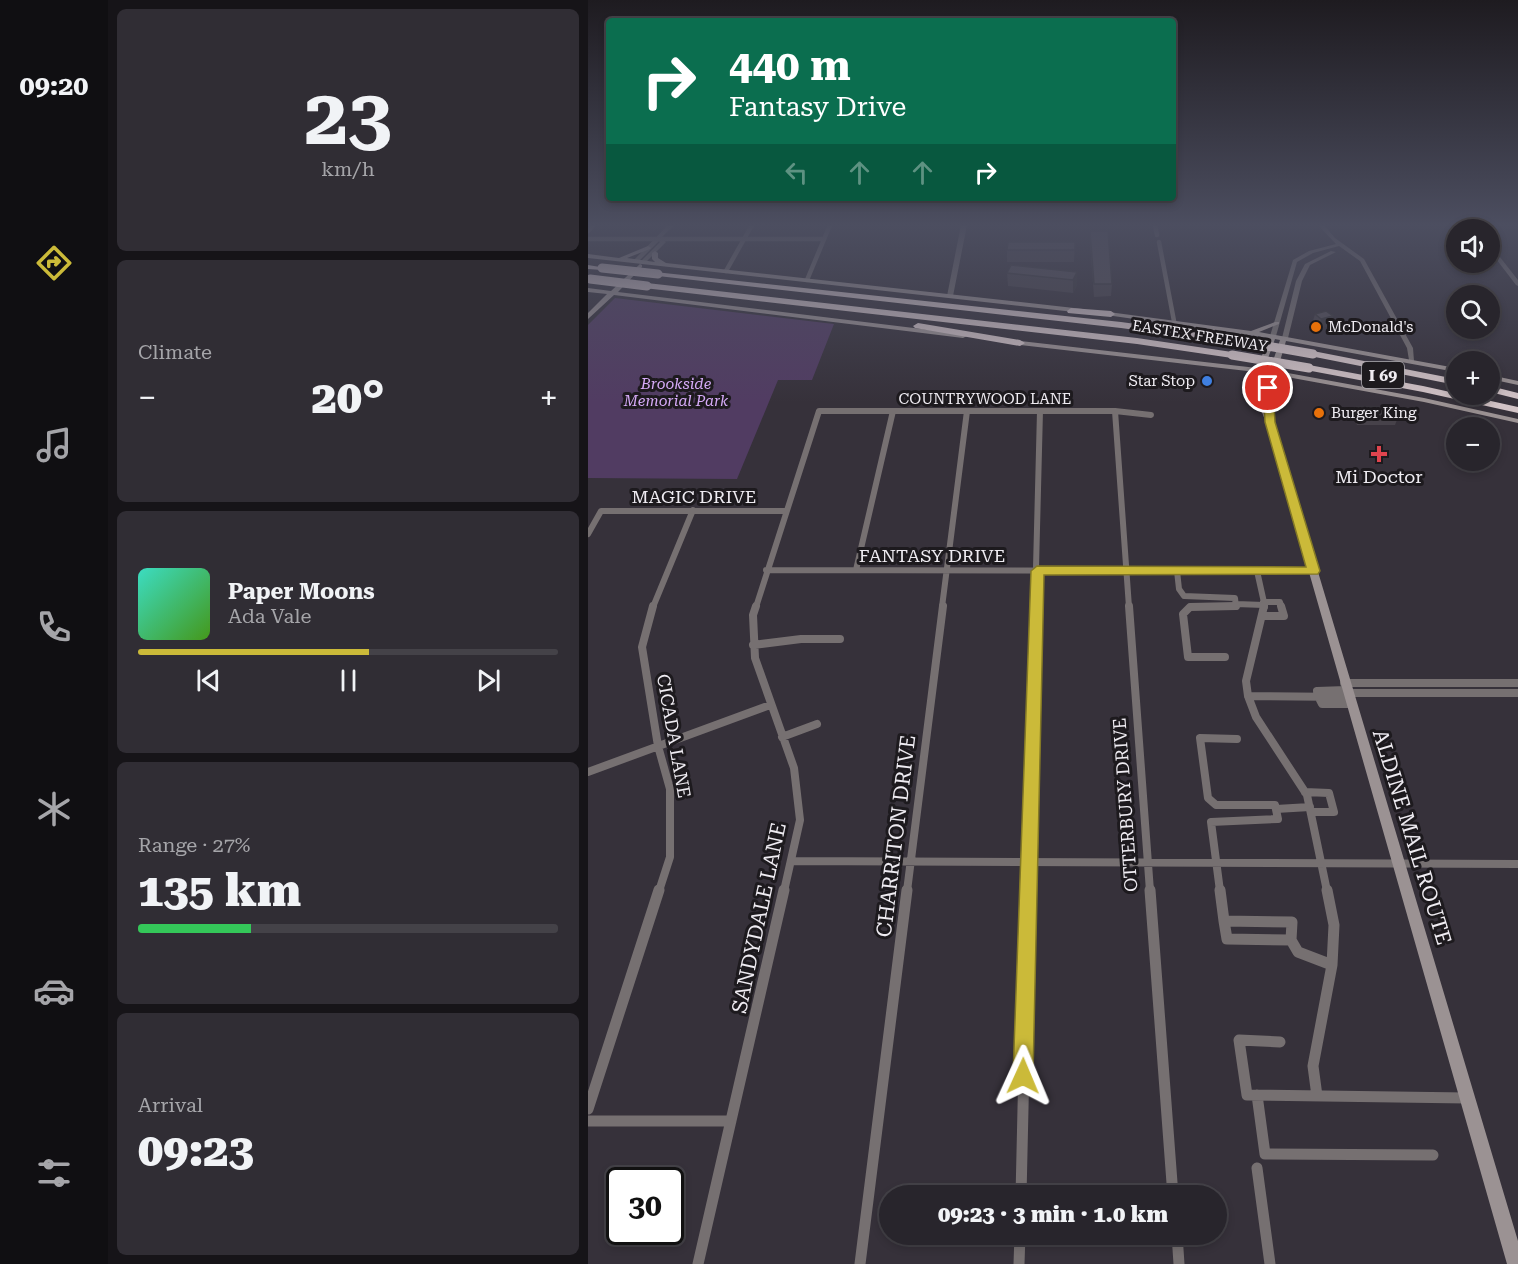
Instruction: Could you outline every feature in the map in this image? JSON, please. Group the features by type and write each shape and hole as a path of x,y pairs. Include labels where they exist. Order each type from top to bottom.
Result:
{"highway":[{"name":"EASTEX FREEWAY","path":"678,284 819,306 1137,341 1235,348 1311,361 1423,389 1438,396 1518,412"},
{"path":"688,284 1036,322 1235,348"},
{"name":"EASTEX FREEWAY","path":"706,284 815,292 1110,324 1311,361 1446,381"},
{"path":"815,292 894,294 1111,314"},
{"path":"819,306 833,311 1020,343"},
{"name":"I 69","path":"1311,361 1446,389"},
{"path":"1500,389 1518,390"},
{"path":"1500,391 1518,396"},
{"path":"1500,400 1518,404"}],"main road":[{"path":"598,284 609,292 1258,370 1424,400 1518,421"},
{"path":"588,316 617,284"},
{"path":"631,284 628,287 628,292 634,295"},
{"path":"843,284 1174,321 1285,338 1446,368"},
{"path":"1246,332 1264,329 1277,323"},
{"path":"1241,368 1247,364 1255,346 1255,337 1246,332"},
{"name":"ALDINE MAIL ROUTE","path":"1273,336 1258,370 1260,397 1270,422 1347,693 1516,1264"},
{"name":"ALDINE MAIL ROUTE","path":"1270,422 1268,388 1285,338"},
{"path":"1306,379 1291,370 1291,362 1293,352 1307,342"},
{"path":"1268,388 1279,381 1306,379"},
{"path":"1500,379 1518,383"}],"street":[{"path":"951,296 953,284"},
{"path":"1167,284 1174,321"},
{"path":"1273,336 1288,284"},
{"path":"1285,338 1298,284"},
{"path":"1375,284 1410,348 1412,360"},
{"path":"1280,311 1291,313"},
{"name":"COUNTRYWOOD LANE","path":"819,411 1115,411 1151,415"},
{"name":"SANDYDALE LANE","path":"698,1264 800,820 795,768 770,705 753,645 753,615 819,411"},
{"path":"856,570 893,411"},
{"name":"CHARRITON DRIVE","path":"860,1264 967,411"},
{"path":"1021,1185 1040,411"},
{"name":"OTTERBURY DRIVE","path":"1115,411 1172,1185"},
{"name":"CICADA LANE","path":"588,1109 670,857 669,789 658,746 642,647 656,595 693,510"},
{"name":"MAGIC DRIVE","path":"588,534 601,511 786,511"},
{"name":"FANTASY DRIVE","path":"766,570 1313,571"},
{"path":"1177,571 1180,592 1189,597 1234,598 1236,604"},
{"path":"1257,571 1264,603 1264,616 1246,681 1248,696 1256,717 1305,792 1311,809 1334,925 1332,964 1313,1065 1317,1096"},
{"path":"1189,597 1191,607"},
{"path":"1225,657 1188,657 1183,614 1191,607 1236,607 1236,604 1280,602 1284,616 1264,616"},
{"path":"753,645 801,639 840,639"},
{"path":"1347,693 1322,704 1317,691 1347,693 1517,687"},
{"path":"1248,696 1318,696"},
{"path":"588,772 770,705"},
{"path":"782,737 817,724"},
{"path":"1237,739 1200,738 1208,798 1216,805 1275,805 1278,819 1218,820 1210,824 1227,939 1291,940"},
{"path":"1276,809 1311,809 1334,812 1329,792 1305,792"},
{"path":"1216,805 1218,820"},
{"path":"792,861 1518,864"},
{"path":"1224,921 1292,922 1291,940 1298,952 1332,964"},
{"path":"1280,1042 1239,1040 1247,1095 1467,1098"},
{"path":"1257,1095 1265,1154 1433,1155"},
{"path":"588,1121 731,1121"},
{"path":"1257,1168 1270,1264"},
{"path":"1019,1264 1020,1245"},
{"path":"1178,1245 1179,1264"}],"green space":[{"name":"Brookside Memorial Park","path":"615,298 834,324 812,380 778,380 737,479 588,478 588,325"}],"building":[{"path":"1326,311 1333,316 1321,319 1315,314"},
{"path":"1357,407 1395,407 1399,415 1360,415"}],"place":[{"name":"McDonald's","path":"1316,327"},
{"name":"Star Stop","path":"1207,381"},
{"name":"Burger King","path":"1319,413"},
{"name":"Mi Doctor","path":"1379,454"}],"route":[{"path":"1023,1076 1037,571 1313,571 1270,422 1268,388"}]}
